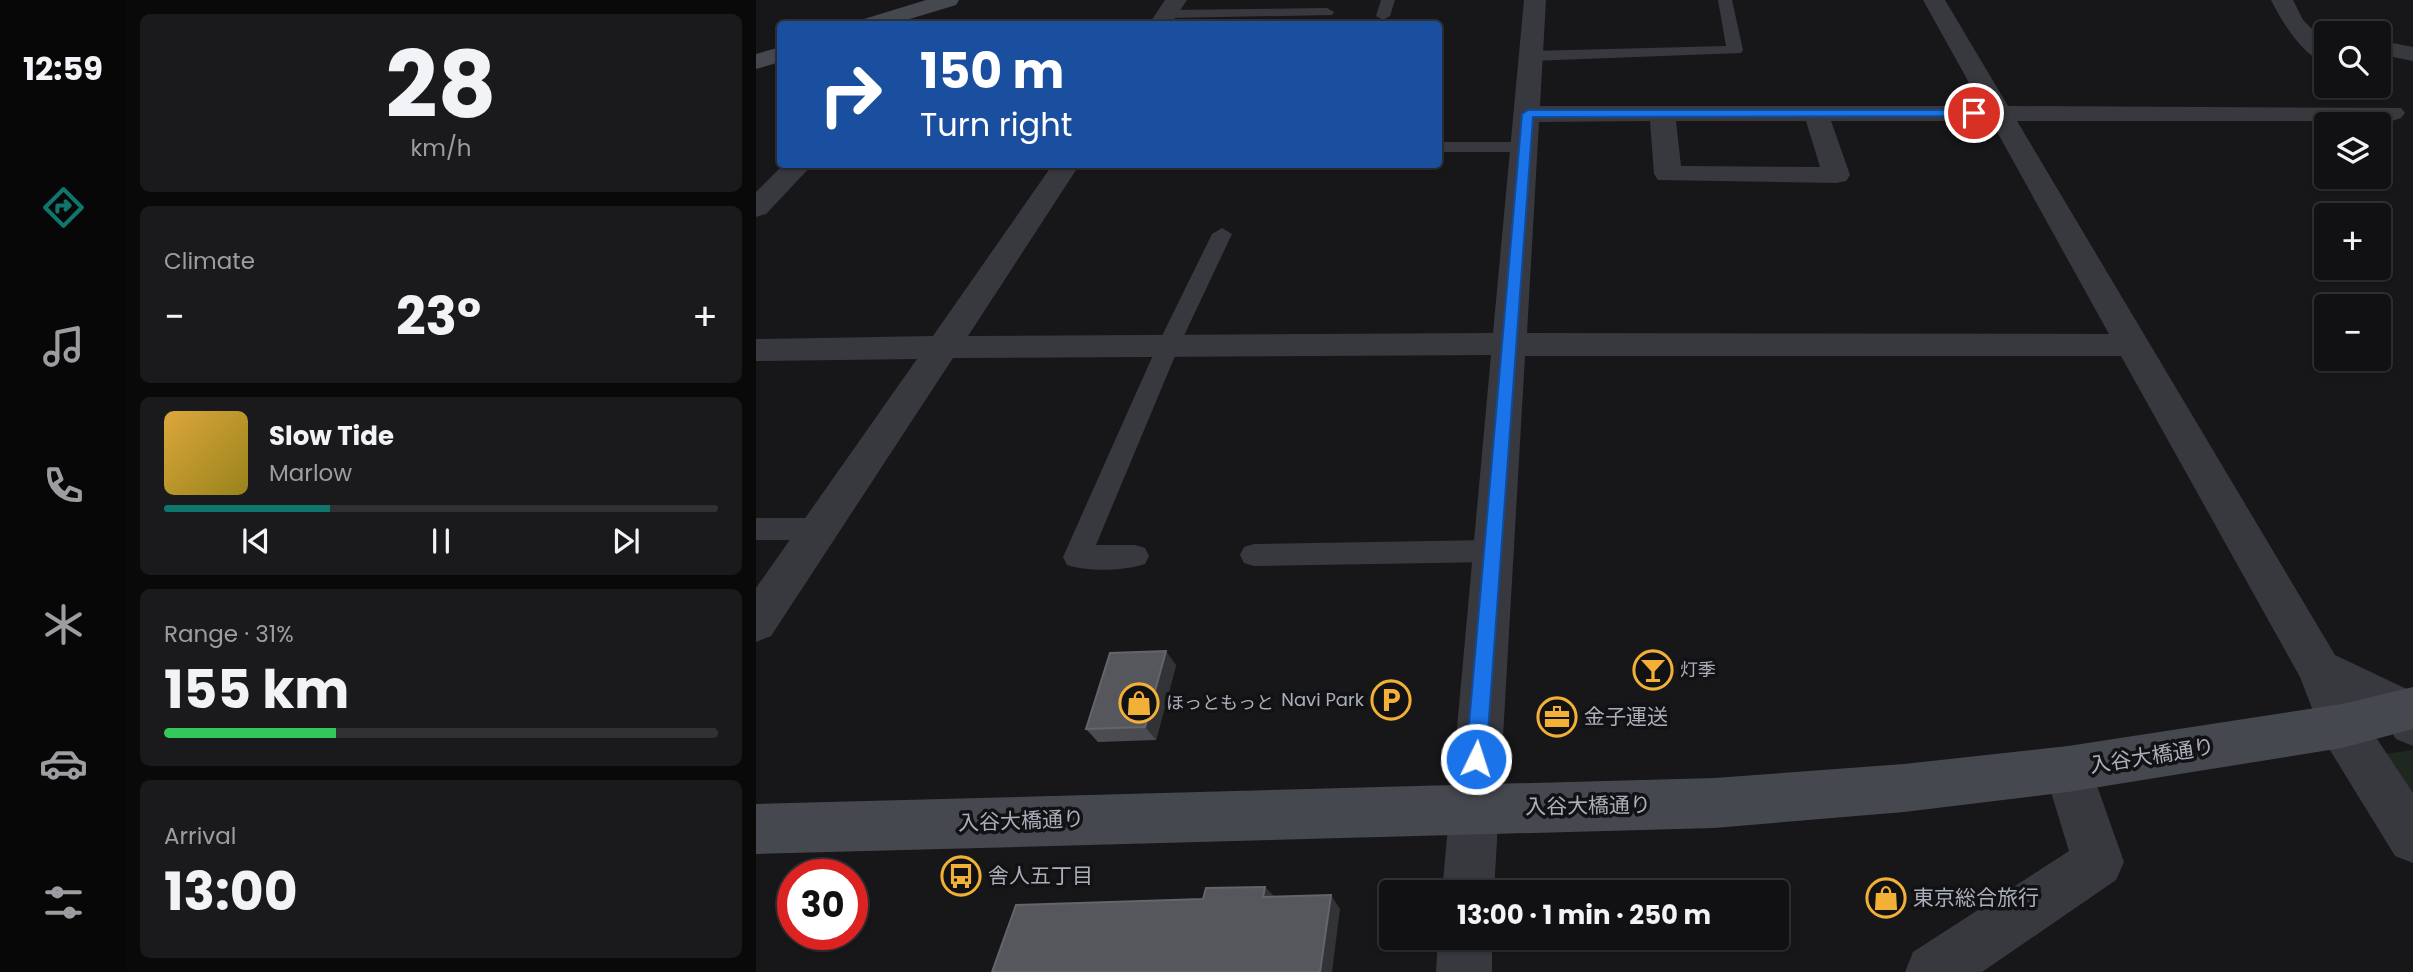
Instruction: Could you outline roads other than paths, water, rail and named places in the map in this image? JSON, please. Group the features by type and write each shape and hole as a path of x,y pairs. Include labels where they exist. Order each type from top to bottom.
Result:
{"street":[{"path":"882,21 948,0"},
{"path":"1469,880 1491,551 1527,130 1535,0"},
{"path":"1934,0 2319,668 2342,726 2413,838"},
{"path":"2282,0 2303,33 2314,44"},
{"path":"2303,33 2314,35"},
{"path":"2391,50 2413,54"},
{"path":"2374,98 2413,131"},
{"path":"1527,130 1662,113 2392,113"},
{"path":"1662,113 1668,174 1836,175 1816,113"},
{"path":"756,208 796,168"},
{"path":"756,623 1064,168"},
{"path":"756,350 1169,344 2132,345"},
{"path":"2319,668 2410,714"},
{"name":"入谷大橋通り","path":"756,829 1714,803 1904,788 2068,769 2410,714"},
{"path":"1933,972 2098,862 2068,769"},
{"path":"1464,972 1465,950"}],"lane":[{"path":"1383,16 1388,0"},
{"path":"1531,56 1735,50 1725,0"},
{"path":"1168,13 1326,12"},
{"path":"1442,147 1527,130"},
{"path":"1135,556 1077,557 1169,344 1222,234"},
{"path":"756,529 819,529"},
{"path":"1254,555 1491,551"}],"place":[{"name":"灯季","path":"1653,670"},
{"name":"Navi Park","path":"1391,700"},
{"name":"ほっともっと","path":"1139,703"},
{"name":"金子運送","path":"1557,717"},
{"name":"舎人五丁目","path":"961,876"},
{"name":"東京総合旅行","path":"1886,898"}]}
